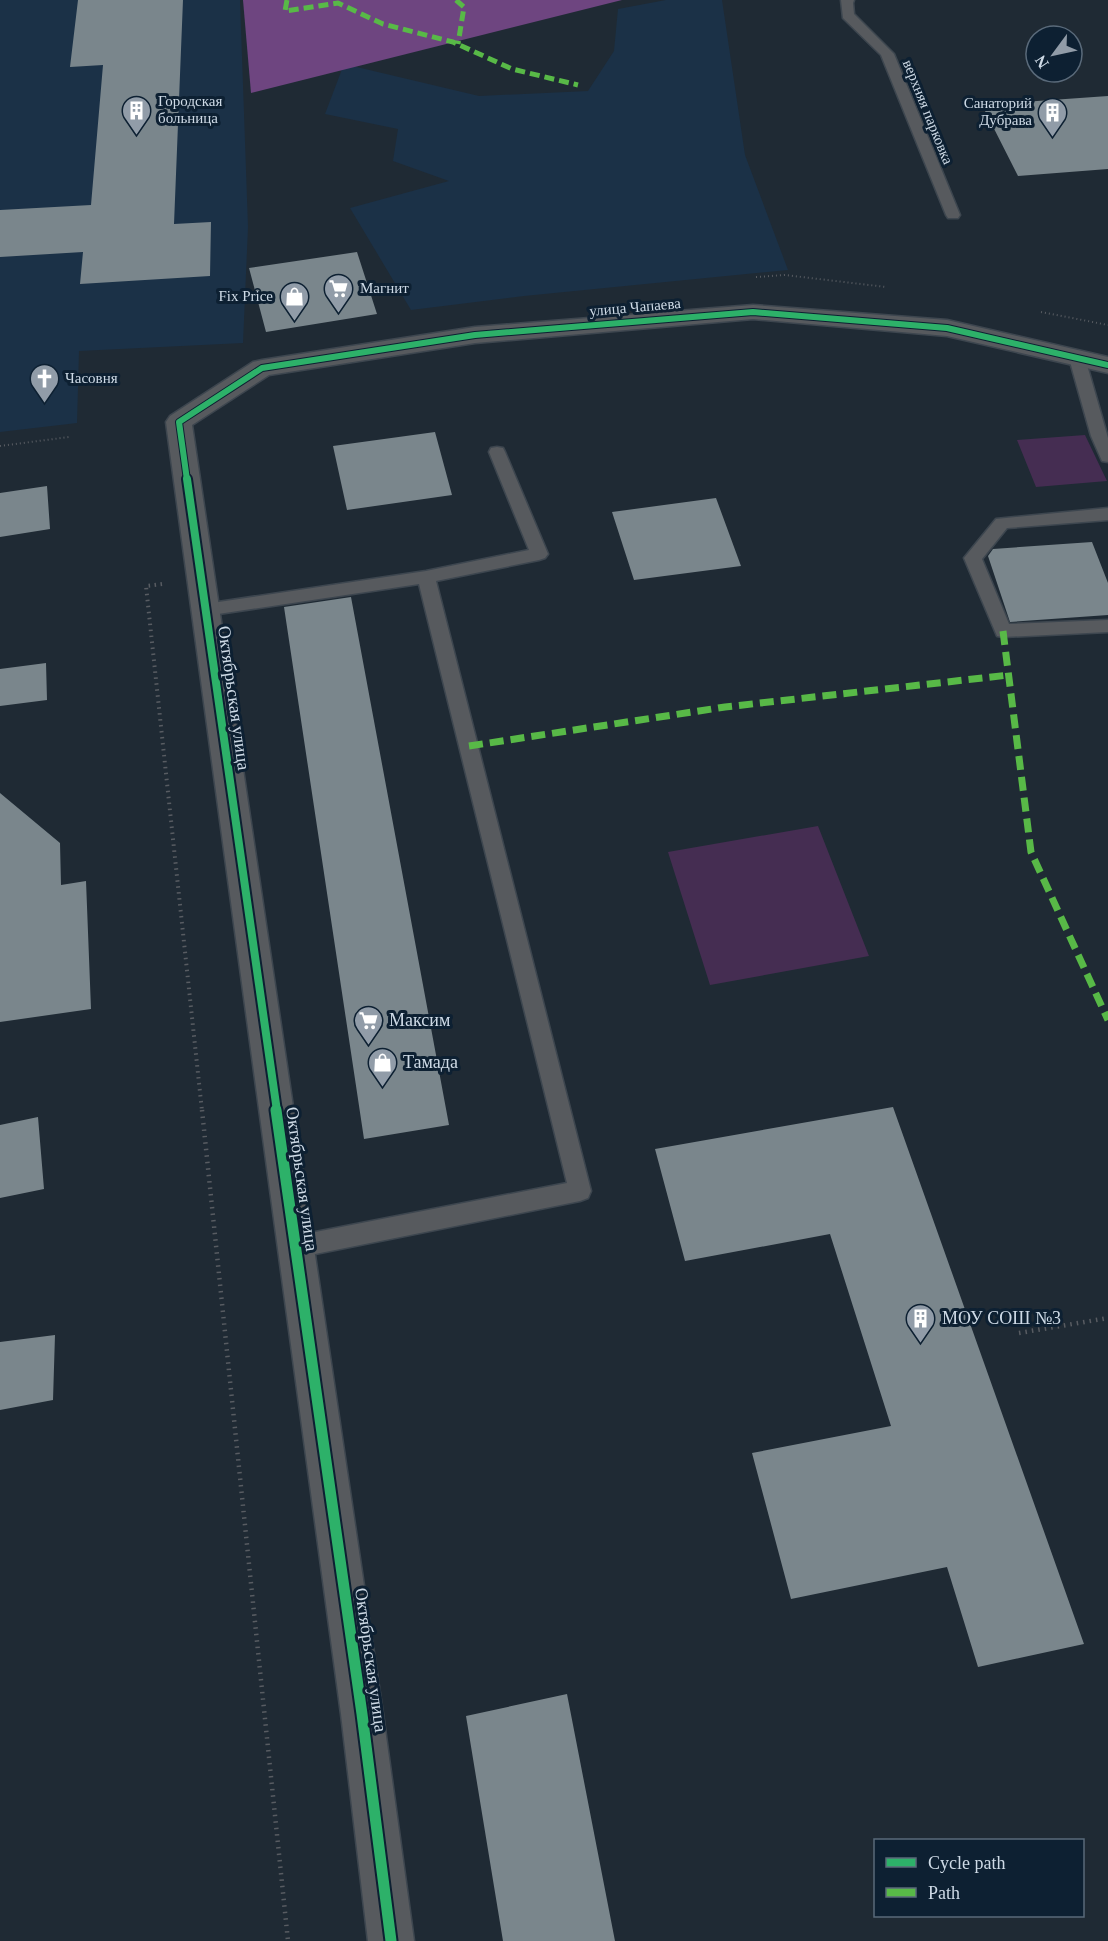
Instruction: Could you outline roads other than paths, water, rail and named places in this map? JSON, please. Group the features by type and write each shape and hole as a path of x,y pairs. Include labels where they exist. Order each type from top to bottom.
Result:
{"street":[{"name":"улица Чапаева","path":"179,422 262,368 475,335 753,312 947,328 1108,365"},
{"name":"Октябрьская улица","path":"179,422 358,1691 391,1941"}],"lane":[{"name":"верхняя парковка","path":"848,0 846,2 848,15 887,54 953,215"},
{"path":"1077,358 1099,436 1108,457"},
{"path":"203,594 426,577 539,554 497,452"},
{"path":"1108,514 1002,523 973,558 1003,631 1108,626"},
{"path":"295,1246 580,1191 426,577"}],"place":[{"name":"Городская больница","path":"137,136"},
{"name":"Санаторий Дубрава","path":"1053,138"},
{"name":"Магнит","path":"339,314"},
{"name":"Fix Price","path":"294,322"},
{"name":"Часовня","path":"44,404"},
{"name":"Максим","path":"368,1046"},
{"name":"Тамада","path":"382,1088"},
{"name":"МОУ СОШ №3","path":"921,1344"}]}
